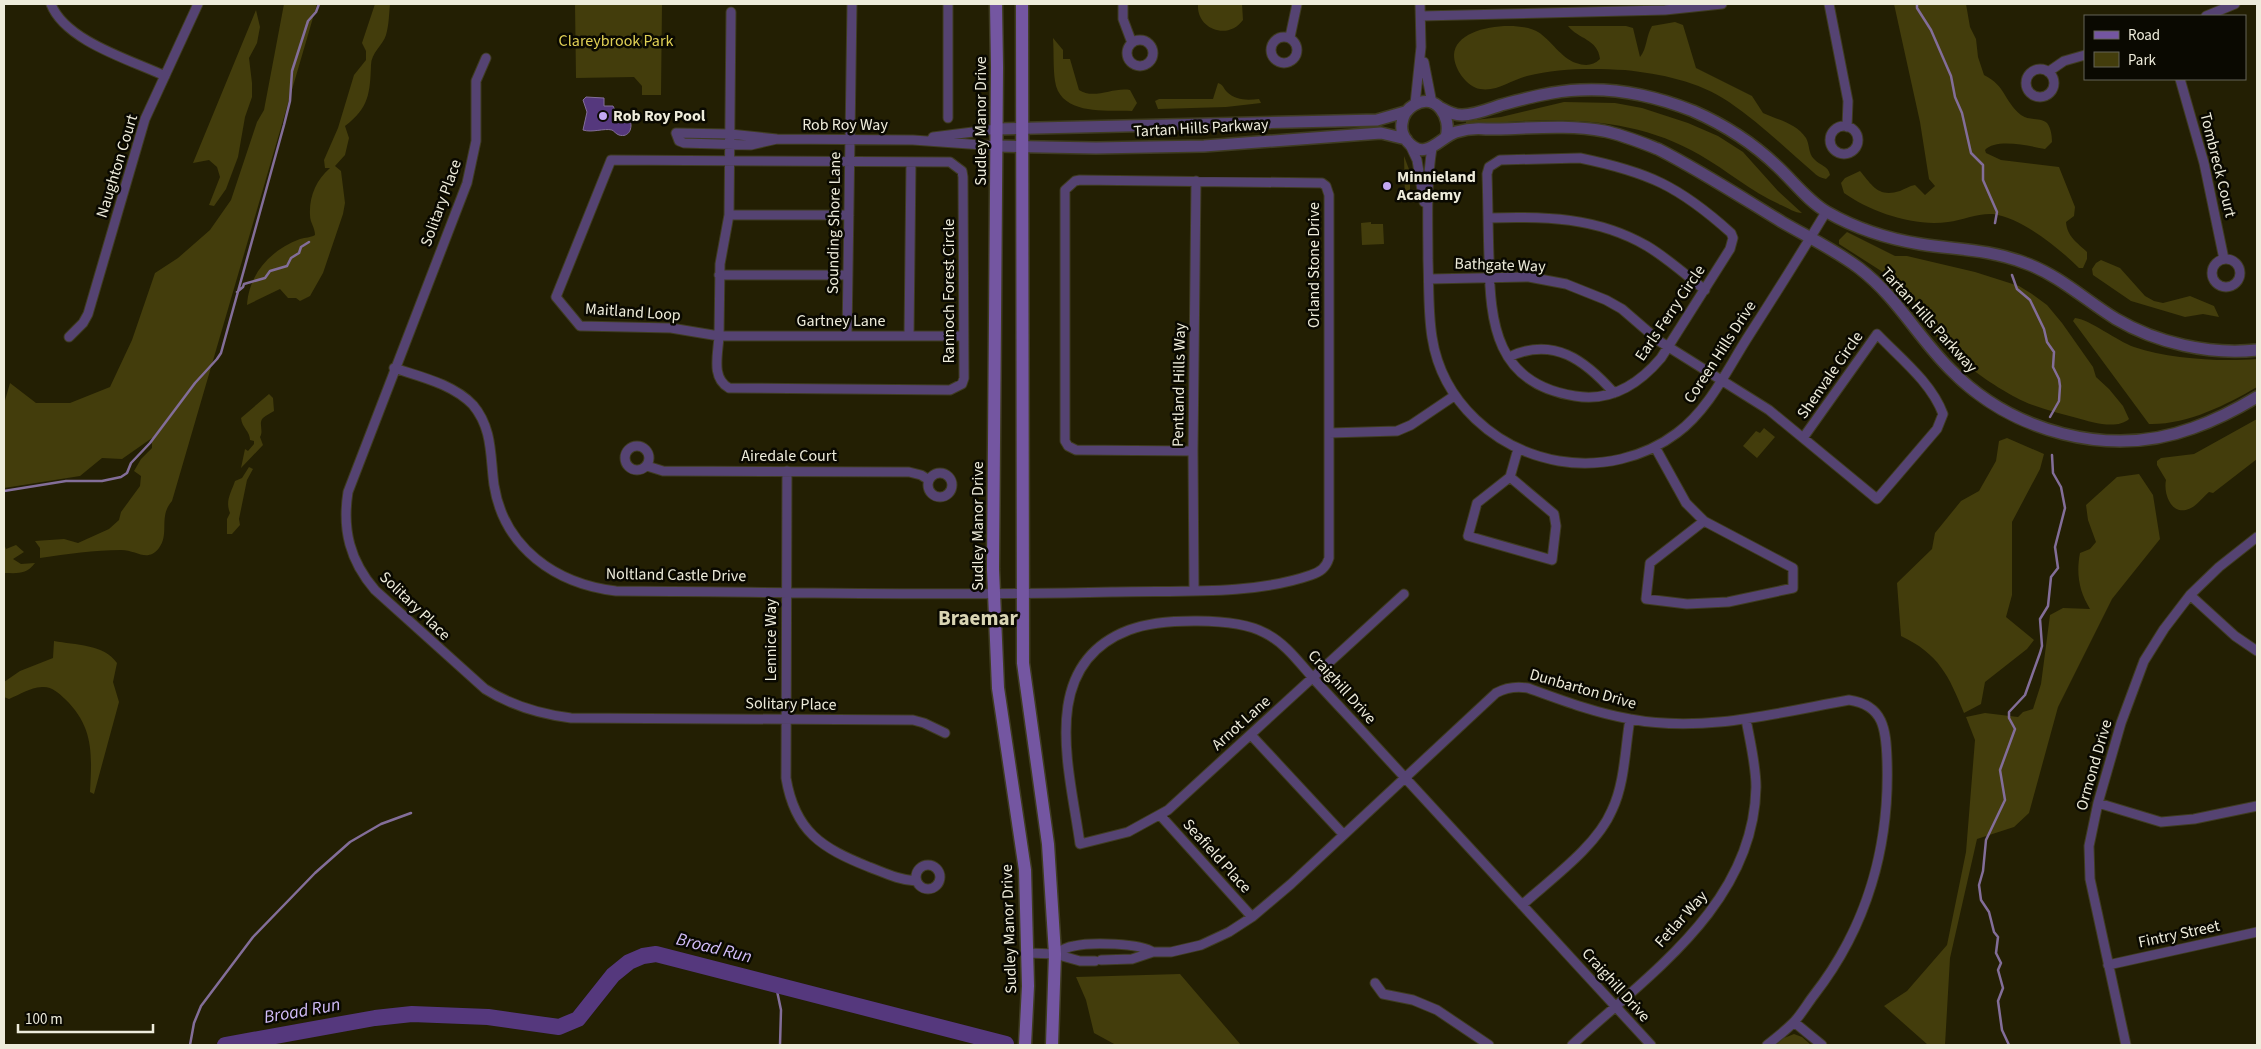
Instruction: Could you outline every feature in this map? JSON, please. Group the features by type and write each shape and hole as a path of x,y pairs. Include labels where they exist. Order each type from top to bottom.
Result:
{"main road":[{"name":"Sudley Manor Drive","path":"996,4 994,594 998,688 1024,870 1028,953 1025,1045"},
{"path":"1022,4 1021,594 1023,663 1048,844 1055,954 1052,1045"}],"street":[{"path":"51,4 59,18 74,33 165,76"},
{"name":"Naughton Court","path":"69,337 83,323 88,314 145,119 198,4"},
{"name":"Sounding Shore Lane","path":"847,336 852,4"},
{"path":"948,4 948,118"},
{"path":"1123,4 1123,19 1132,43"},
{"path":"1290,37 1298,4"},
{"path":"1420,4 1421,47 1414,104 1436,105 1455,114 1468,114 1538,95 1579,90 1641,95 1666,101 1713,120 1735,132 1765,155 1826,212 1858,226 1906,241 1968,248 2000,254 2028,264 2052,275 2115,318 2162,340 2210,349 2257,350"},
{"path":"1420,16 1665,10 1722,4"},
{"path":"1829,4 1848,101 1846,127"},
{"path":"2208,15 2235,4"},
{"path":"719,336 719,275 729,215 731,12"},
{"path":"1421,47 1436,105 1446,115 1448,123 1446,137"},
{"path":"2048,72 2064,61 2084,55"},
{"name":"Solitary Place","path":"486,58 476,80 476,141 467,183 351,480 345,508 347,536 357,566 375,590 466,674 503,700 551,716 913,720 945,733"},
{"name":"Tombreck Court","path":"2180,80 2204,163 2224,259"},
{"name":"Tartan Hills Parkway","path":"997,129 1377,120 1405,112 1414,104"},
{"path":"1405,112 1401,127 1407,141"},
{"name":"Tartan Hills Parkway","path":"997,146 1204,146 1381,132 1407,141 1420,149 1432,148 1454,132 1475,128 1581,128 1623,136 1658,149 1685,163 1859,268 1897,302 1932,350 1968,386 2008,413 2052,431 2081,438 2108,441 2154,438 2192,429 2236,409 2257,396"},
{"name":"Rob Roy Way","path":"913,140 997,129"},
{"name":"Rob Roy Way","path":"777,139 751,145 681,143 676,133 730,134 777,139 913,140 997,146"},
{"name":"Coreen Hills Drive","path":"1407,141 1417,160 1421,192 1427,209"},
{"name":"Coreen Hills Drive","path":"1432,148 1428,174 1427,209 1429,279 1432,338 1439,364 1454,396 1484,427 1518,449 1544,458 1571,463 1612,461 1634,456 1655,447 1679,432 1695,417 1722,380 1826,212"},
{"name":"Earls Ferry Circle","path":"1580,158 1632,170 1673,188 1731,233 1733,243 1669,347 1649,372 1627,388 1614,393 1584,398 1555,391 1527,378 1509,357 1495,329 1489,276 1488,218 1488,170 1493,162 1500,160 1580,158"},
{"name":"Maitland Loop","path":"719,336 671,328 580,326 556,297 611,160 730,160"},
{"name":"Rannoch Forest Circle","path":"719,336 718,378 722,384 729,388 950,390 962,384 964,378 962,171 950,162 730,160"},
{"path":"909,336 911,162"},
{"name":"Orland Stone Drive","path":"1021,594 1194,590 1261,586 1301,578 1324,568 1328,558 1329,195 1326,186 1316,181 1080,180 1071,184 1065,190 1065,441 1068,446 1076,450 1193,451"},
{"name":"Pentland Hills Way","path":"1194,590 1193,451 1196,181"},
{"path":"729,215 849,216"},
{"path":"1488,218 1546,216 1570,218 1611,229 1647,246 1705,290"},
{"path":"719,275 848,275"},
{"name":"Bathgate Way","path":"1429,279 1489,276 1542,279 1585,290 1622,309 1669,347 1722,380"},
{"name":"Shenvale Circle","path":"1722,380 1769,410 1877,499 1937,429 1943,414 1940,405 1919,377 1877,334 1803,438"},
{"name":"Gartney Lane","path":"719,336 963,336"},
{"path":"1509,357 1522,351 1533,349 1546,349 1569,355 1592,369 1614,393"},
{"name":"Noltland Castle Drive","path":"394,368 447,387 471,404 478,412 490,438 495,487 505,519 525,550 555,573 583,585 616,590 1021,594"},
{"path":"1329,433 1397,431 1411,425 1454,396"},
{"path":"1655,447 1686,502 1704,521 1793,568 1793,588 1728,602 1687,604 1646,599 1650,563 1704,521"},
{"path":"1510,477 1554,514 1556,526 1552,560 1468,536 1477,504 1510,477 1518,449"},
{"name":"Airedale Court","path":"647,466 663,471 909,472 921,475 929,480"},
{"name":"Lennice Way","path":"788,471 786,592 788,793 793,807 805,828 814,838 838,855 899,879 916,882"},
{"name":"Ormond Drive","path":"2126,1045 2108,965 2090,870 2091,831 2098,803 2121,723 2144,661 2164,629 2190,595 2219,567 2257,537"},
{"name":"Arnot Lane","path":"1080,844 1128,832 1160,815 1404,594"},
{"path":"2190,595 2235,636 2257,651"},
{"name":"Craighill Drive","path":"1080,844 1066,740 1065,713 1077,674 1096,651 1107,642 1133,629 1149,625 1231,622 1249,626 1278,641 1651,1045"},
{"name":"Dunbarton Drive","path":"1055,954 1074,946 1084,945 1142,947 1153,952 1170,952 1201,945 1229,932 1252,917 1278,896 1404,777 1496,693 1504,689 1515,686 1528,688 1572,704 1630,719 1687,723 1746,719 1849,700 1872,709 1882,722 1886,734 1888,798 1884,831 1873,880 1851,936 1838,961 1794,1022 1767,1045"},
{"path":"1522,905 1592,840 1612,811 1620,783 1630,719"},
{"name":"Fetlar Way","path":"1572,1045 1694,933 1721,897 1732,878 1749,833 1755,804 1755,771 1746,719"},
{"path":"1251,734 1343,834"},
{"path":"2098,803 2148,819 2173,822 2257,806"},
{"name":"Seafield Place","path":"1160,815 1252,917"},
{"name":"Fintry Street","path":"2108,965 2257,932"},
{"name":"Dunbarton Drive","path":"1080,961 1141,958 1153,952"},
{"name":"Dunbarton Drive","path":"1028,953 1055,954 1080,961 1088,966 1100,966 1114,960"},
{"path":"1375,983 1383,994 1413,1000 1437,1010 1489,1045"},
{"path":"1794,1022 1822,1045"}],"green space":[{"path":"284,4 317,4 172,501 166,513 162,542 159,548 150,555 111,550 40,558 40,548 35,541 64,539 78,543 109,529 119,520 121,512 140,486 141,476 134,471 141,459 152,448 152,438 122,459 102,458 80,476 4,488 4,404 10,383 36,403 70,403 110,387 132,340 155,273 178,258 210,230 231,200 257,122 264,110"},
{"path":"375,4 390,4 388,27 386,35 372,61 369,92 364,106 345,126 349,138 345,155 335,166 341,171 345,203 323,273 310,296 300,301 296,298 288,298 280,289 247,305 252,283 263,264 280,249 300,239 315,235 310,215 312,195 317,183 330,168 325,168 324,160 338,128 354,75 366,60 366,51 362,43"},
{"name":"Clareybrook Park","path":"575,4 662,4 661,95 642,95 642,86 634,77 576,78"},
{"path":"1198,4 1242,4 1243,20 1229,30 1214,29 1207,26 1202,20"},
{"path":"1894,4 1966,4 1970,27 1976,39 1978,57 1984,75 1997,84 2021,115 2047,123 2052,142 2045,149 2022,145 1997,144 1985,150 1986,153 2001,160 2059,167 2075,207 2074,216 2066,222 2068,232 2087,252 2087,259 2083,268 2079,268 2039,235 2016,221 2004,217 1987,214 1935,223 1907,220 1880,212 1844,193 1841,183 1845,178 1860,171 1876,189 1886,193 1900,191 1915,185 1925,195 1935,186 1929,179 1920,122"},
{"path":"256,10 260,27 257,43 249,58 252,97 245,117 238,157 226,189 214,206 209,205 220,177 217,167 209,160 193,163"},
{"path":"1675,22 1683,25 1696,68 1752,96 1763,113 1786,122 1802,133 1806,138 1812,157 1826,167 1829,172 1830,175 1826,179 1816,175 1762,127 1729,102 1692,84 1666,76 1639,72 1588,69 1539,73 1492,89 1480,89 1470,85 1462,76 1456,66 1454,55 1457,45 1465,37 1476,31 1503,26 1517,26 1538,32 1571,61 1586,65 1592,64 1600,59 1596,47 1568,26 1626,26 1633,28 1640,57 1652,26"},
{"path":"1053,38 1063,50 1063,59 1070,59 1079,90 1085,93 1097,94 1117,90 1130,90 1137,103 1132,111 1086,109 1075,106 1066,100 1059,92 1055,81"},
{"path":"1218,83 1234,97 1246,100 1259,99 1261,103 1226,107 1158,109 1155,101 1159,99 1213,99"},
{"path":"1564,102 1615,103 1642,108 1688,123 1718,136 1743,152 1778,191 1802,213 1770,200 1700,155 1673,141 1645,131 1586,121 1556,120 1466,126 1466,121 1501,117"},
{"path":"1404,156 1410,172 1410,199 1405,199"},
{"path":"1371,222 1371,224 1383,224 1384,244 1362,245 1361,223"},
{"path":"1847,232 1895,256 1907,256 1975,272 2019,286 2032,294 2047,305 2062,323 2093,367 2096,377 2123,406 2129,419 2111,425 2089,421 2029,404 1994,385 1946,347 1933,333 1924,319 1919,305 1889,276 1839,244 1839,240"},
{"path":"2101,260 2120,268 2145,296 2154,301 2163,303 2190,296 2214,306 2219,317 2203,314 2185,317 2131,301 2093,275 2092,269"},
{"path":"2075,318 2088,322 2127,344 2148,351 2195,359 2257,359 2257,387 2206,413 2178,421 2149,424 2073,321"},
{"path":"269,394 273,398 274,411 262,420 260,437 263,445 241,468 245,449 248,451 254,444 254,441 250,440 241,418"},
{"path":"2257,419 2257,459 2213,493 2209,492 2191,508 2179,510 2174,507 2168,498 2165,486 2166,480 2157,465 2157,461 2161,458 2194,454"},
{"path":"1764,428 1775,437 1757,458 1743,446 1756,431 1760,433"},
{"path":"2007,438 2044,454 2040,469 2012,522 2012,595 2006,617 2034,640 2027,649 1985,682 1981,704 1964,713 1941,667 1925,650 1901,636 1897,583 1932,549 1935,533 1961,501 1979,491 1996,461 1999,441"},
{"path":"249,467 253,469 247,480 239,519 240,525 232,534 227,534 230,493 235,481 242,478"},
{"path":"2139,474 2153,495 2160,539 2112,599 2058,707 2029,813 2014,827 1977,839 1950,958 1945,1045 1928,1045 1884,1006 1907,991 1947,945 1966,852 1975,740 1966,717 1985,713 2018,717 2023,712 2033,709 2041,684 2050,615 2063,608 2090,609 2083,596 2078,568 2080,553 2090,549 2096,542 2088,520 2086,505 2117,477"},
{"path":"4,544 6,549 16,545 24,552 13,559 21,564 35,563 25,571 4,573"},
{"path":"54,641 97,649 105,652 117,663 113,682 119,702 94,794 90,792 91,753 86,731 74,709 65,699 55,690 45,687 29,690 9,699 4,697 4,682 20,671 53,658"},
{"path":"1180,974 1241,1045 1116,1045 1094,1033 1086,1000 1076,977"},
{"path":"1794,1034 1802,1037 1811,1045 1776,1045 1784,1038"}],"shaded area":[{"name":"Rob Roy Pool","path":"586,97 604,98 604,106 613,106 618,116 630,120 628,134 622,136 612,130 583,130 587,112 583,100"}],"waterway":[{"path":"4,491 66,481 102,481 121,477 127,473 131,463 150,443 195,383 221,353 284,125 290,101 292,71 308,21 316,12 319,4"},
{"path":"1917,4 1917,8 1931,30 1951,76 1971,153 1983,165 1983,180 1997,212 1995,223"},
{"path":"237,292 244,284 265,278 270,271 287,266 291,258 299,253 301,247 309,242"},
{"path":"2012,275 2017,289 2030,300 2044,329 2047,342 2054,352 2053,367 2060,386 2059,401 2050,417"},
{"path":"2009,1045 2002,1030 1998,1001 2003,988 1998,970 2001,963 1996,953 1998,937 1994,932 1989,912 1981,900 1979,885 1983,871 1986,840 2005,800 2000,770 2015,729 2009,718 2009,712 2025,695 2040,653 2042,646 2040,619 2048,606 2051,577 2058,568 2055,547 2065,508 2061,487 2053,473 2052,455"},
{"path":"190,1045 194,1023 201,1006 253,937 315,873 350,842 381,824 411,813"},
{"name":"Broad Run","path":"225,1045 375,1018 412,1014 488,1017 559,1027 578,1019 613,975 629,962 643,956 656,954 1006,1044"},
{"path":"776,986 781,1010 780,1045"}],"place":[{"name":"Rob Roy Pool","path":"603,116"},
{"name":"Minnieland Academy","path":"1387,186"}],"district":[{"name":"Braemar","path":"978,618"}]}
